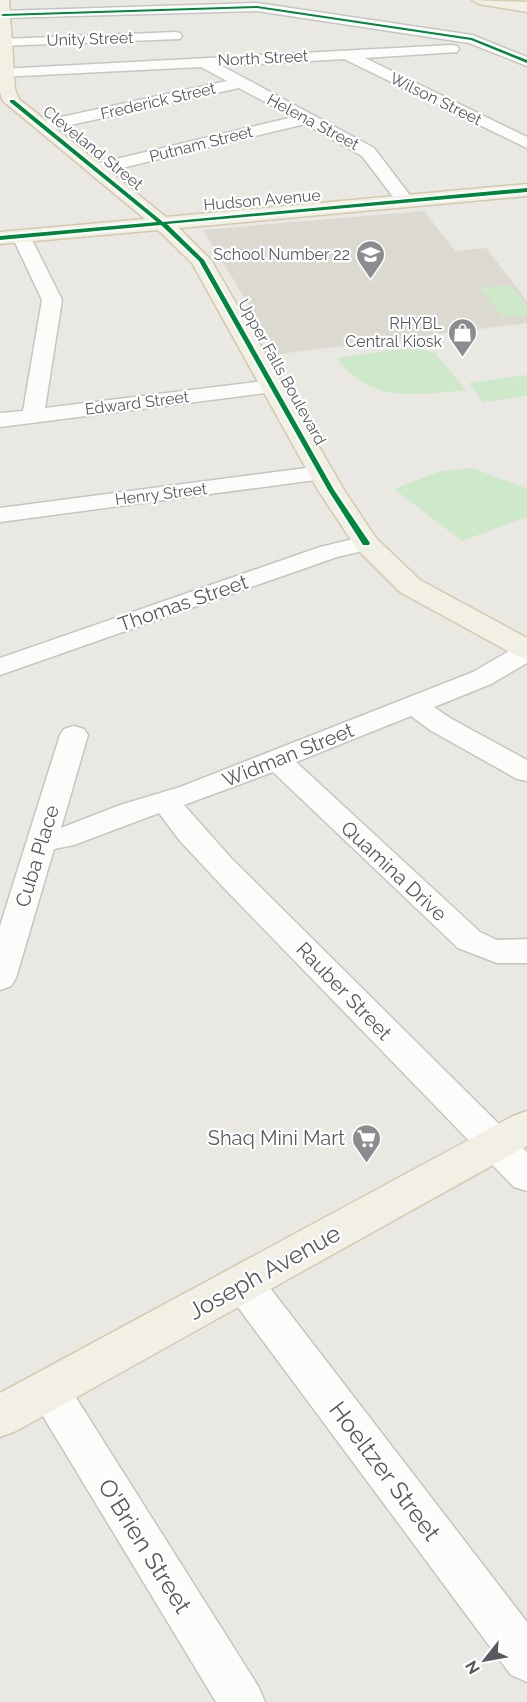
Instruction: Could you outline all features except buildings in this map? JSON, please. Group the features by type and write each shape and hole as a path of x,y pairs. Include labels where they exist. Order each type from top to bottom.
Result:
{"main road":[{"path":"479,0 527,7"},
{"name":"Cleveland Street","path":"2,7 3,73 12,101 163,224"},
{"name":"Hudson Avenue","path":"7,236 527,190"},
{"name":"Upper Falls Boulevard","path":"163,224 194,251 206,268 322,473 366,543 410,586 417,599 435,618 522,661"},
{"name":"Joseph Avenue","path":"0,1416 512,1136"}],"street":[{"path":"329,18 344,6"},
{"path":"2,7 168,10 257,7 472,39 527,62"},
{"path":"168,10 183,63"},
{"name":"Unity Street","path":"4,42 175,36"},
{"name":"North Street","path":"3,73 522,44"},
{"name":"Wilson Street","path":"345,54 527,143"},
{"name":"Helena Street","path":"202,62 368,152 406,202"},
{"name":"Frederick Street","path":"43,126 239,82"},
{"name":"Putnam Street","path":"97,169 306,119"},
{"path":"7,236 52,300 33,416"},
{"name":"Edward Street","path":"0,420 273,386"},
{"name":"Henry Street","path":"0,515 322,473"},
{"name":"Thomas Street","path":"0,667 329,552 366,543"},
{"name":"Widman Street","path":"42,840 63,838 166,801 522,661"},
{"path":"414,705 440,724 527,771"},
{"name":"Cuba Place","path":"2,961 74,735"},
{"name":"Quamina Drive","path":"276,759 469,940 493,951 509,953 527,951"},
{"name":"Rauber Street","path":"166,801 178,818 241,886 381,1030 447,1092 512,1136 527,1176"},
{"name":"Hoeltzer Street","path":"243,1283 527,1659"},
{"name":"O'Brien Street","path":"49,1389 242,1702"}],"shaded area":[{"name":"School Number 22","path":"424,211 455,251 486,248 527,301 527,323 279,354 203,230"}],"green space":[{"path":"511,285 527,305 527,315 503,317 480,288"},
{"path":"415,347 435,353 466,390 412,394 379,390 350,373 337,358"},
{"path":"527,375 527,396 483,402 469,383"},
{"path":"473,468 527,489 527,517 462,541 394,489 441,471"}],"cycle path":[{"path":"3,15 257,7 472,39 527,62"},
{"path":"12,101 174,233 201,260 331,490 366,543"},
{"path":"0,238 527,190"}],"place":[{"name":"School Number 22","path":"371,280"},
{"name":"RHYBL Central Kiosk","path":"463,358"},
{"name":"Shaq Mini Mart","path":"366,1164"}]}
